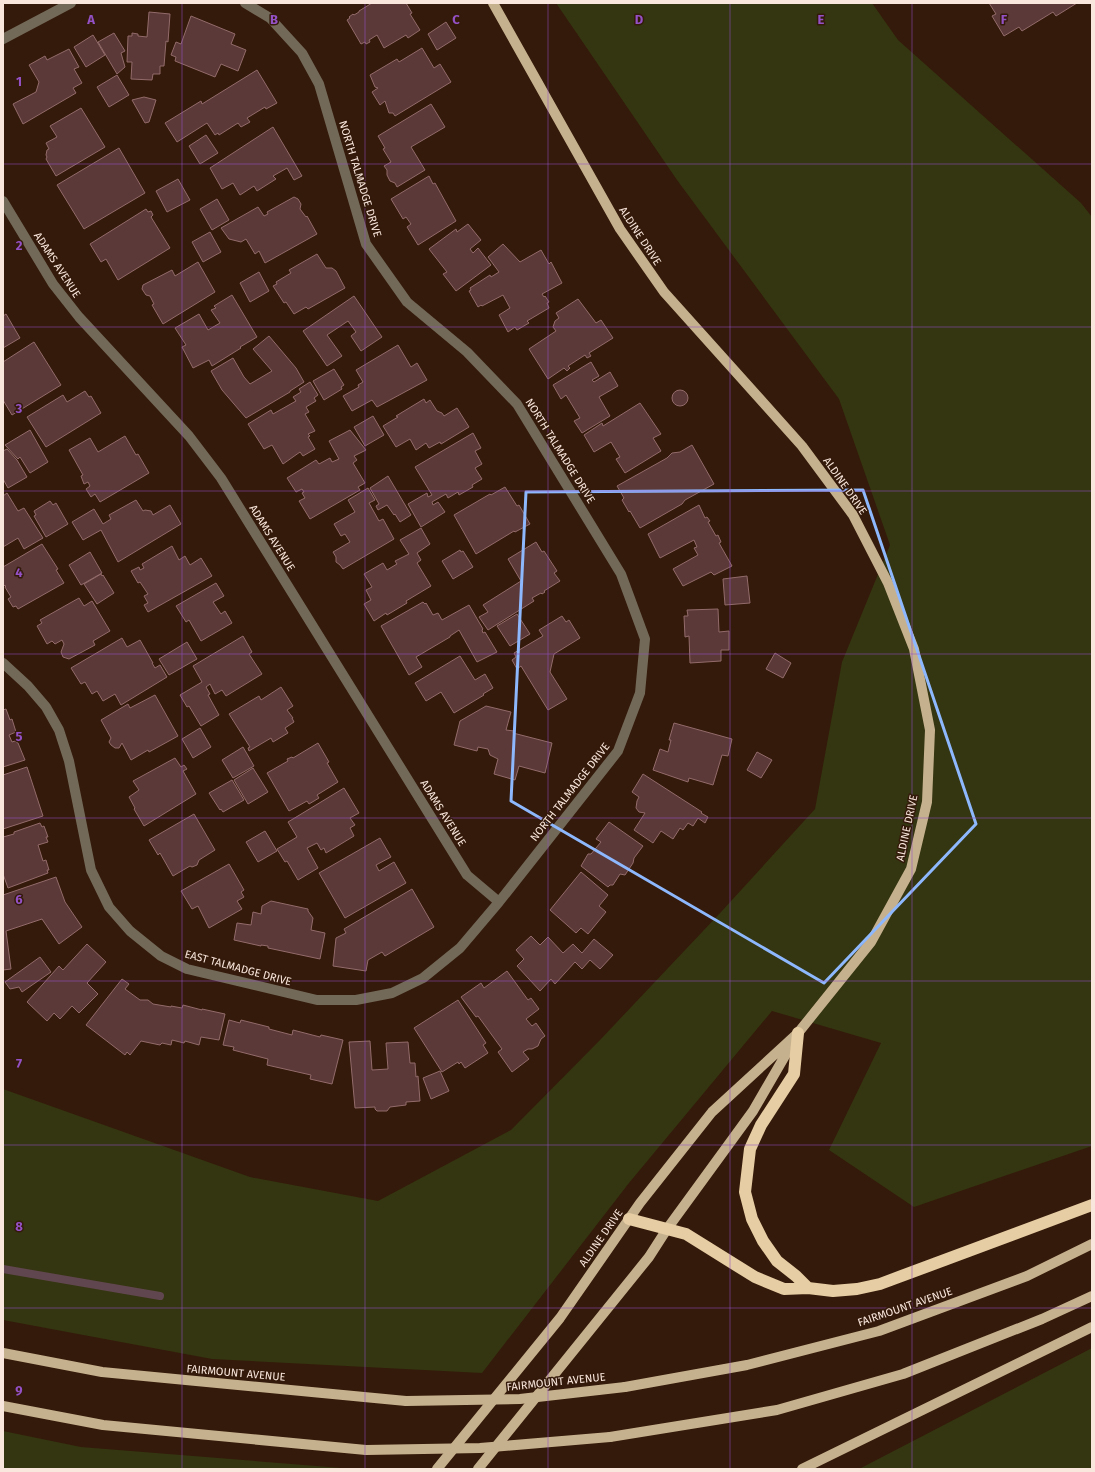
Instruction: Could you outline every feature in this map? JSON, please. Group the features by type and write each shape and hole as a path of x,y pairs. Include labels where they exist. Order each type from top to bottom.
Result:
{"highway":[{"path":"798,1033 794,1074 761,1125 750,1149 745,1192 752,1219 763,1241 777,1261 808,1288"},
{"path":"629,1219 686,1234 755,1277 784,1289 808,1288 833,1291 857,1289 880,1284 1092,1205"}],"main road":[{"name":"ALDINE DRIVE","path":"437,1469 560,1318 640,1203 712,1112 798,1033 871,942 911,869 927,802 930,730 914,648 888,583 853,516 802,446 664,292 637,255 620,229 493,3"},
{"name":"ALDINE DRIVE","path":"478,1469 648,1257 753,1111 798,1033"},
{"name":"FAIRMOUNT AVENUE","path":"3,1353 102,1372 406,1401 520,1399 625,1387 747,1366 879,1331 1027,1276 1092,1244"},
{"path":"3,1406 103,1425 366,1450 480,1448 610,1437 777,1410 903,1374 1042,1319 1092,1296"},
{"path":"802,1469 1092,1327"}],"street":[{"path":"3,39 71,3"},
{"name":"NORTH TALMADGE DRIVE","path":"245,3 270,18 302,53 319,84 366,244 407,302 467,352 517,404 621,574 645,639 640,693 618,751 499,902"},
{"name":"ADAMS AVENUE","path":"3,201 53,284 70,306 189,436 221,478 467,874 499,902"},
{"name":"EAST TALMADGE DRIVE","path":"3,663 28,686 46,707 59,730 69,761 91,870 109,907 130,931 154,951 187,969 317,1000 356,1000 392,993 423,978 460,948 499,902"}],"highlighted area":[{"path":"863,490 976,824 824,983 511,801 526,492"}],"shaded area":[{"path":"556,3 872,3 898,40 1081,203 1092,217 1092,1146 914,1207 829,1150 881,1043 772,1011 629,1183 482,1373 212,1359 3,1320 3,1089 250,1177 378,1201 511,1130 600,1040 721,912 815,809 842,662 890,545 839,399 677,180"},
{"path":"1092,1348 1092,1469 859,1469"},
{"path":"3,1431 81,1447 354,1469 3,1469"}],"building":[{"path":"372,3 406,3 412,13 410,14 420,30 408,38 406,35 384,48 377,35 369,40 370,42 361,44 347,20 353,14 354,15"},
{"path":"989,3 1077,3 1056,16 1053,12 1022,31 1019,27 1004,36 992,16 996,14"},
{"path":"149,12 170,14 168,42 166,41 164,66 160,66 160,74 153,74 152,80 131,79 132,62 127,62 128,36 132,36 132,33 138,34 138,36 147,37"},
{"path":"191,16 235,34 231,44 246,50 238,71 221,64 215,77 175,61 176,57 171,55 176,42 181,44"},
{"path":"446,22 456,38 437,50 428,34"},
{"path":"114,33 125,51 121,53 125,67 117,74 98,42"},
{"path":"93,35 105,55 86,67 74,47"},
{"path":"422,48 434,68 440,64 451,82 395,116 393,113 389,113 385,101 380,105 372,92 378,88 375,87 370,75 397,59 399,62"},
{"path":"69,49 79,67 74,69 82,83 73,88 76,93 23,124 13,104 36,92 39,82 29,65 45,56 47,60"},
{"path":"257,70 277,103 266,109 265,107 247,118 250,122 241,127 238,123 219,135 218,133 215,135 207,123 177,142 165,123 201,101 202,104"},
{"path":"117,75 129,95 109,107 97,87"},
{"path":"144,97 156,100 149,122 145,123 132,100"},
{"path":"431,104 445,127 411,147 425,170 397,187 395,183 390,181 387,175 387,170 384,166 391,162 383,149 385,148 378,136"},
{"path":"81,108 105,147 56,176 46,159 47,150 49,149 46,143 57,137 50,126"},
{"path":"273,127 302,176 294,180 287,168 273,176 276,179 257,191 254,186 240,195 233,183 222,189 210,168"},
{"path":"206,135 218,153 200,164 189,146"},
{"path":"119,148 145,193 84,229 57,185"},
{"path":"429,176 433,184 435,183 456,221 418,245 407,227 411,224 406,217 403,219 391,199"},
{"path":"178,179 190,200 167,212 156,191"},
{"path":"294,197 298,199 301,204 300,209 306,217 307,216 317,234 265,263 259,251 255,254 246,239 241,242 229,239 221,228 258,207 264,216 268,214 267,212"},
{"path":"217,199 229,220 212,230 200,209"},
{"path":"146,209 148,212 151,211 153,215 151,217 170,248 118,280 106,259 101,262 90,244"},
{"path":"468,224 481,240 470,249 473,253 478,248 491,265 456,291 443,274 447,272 429,249 456,229 457,232"},
{"path":"210,232 221,252 203,262 192,242"},
{"path":"503,244 520,262 541,250 549,264 551,262 562,283 542,294 549,302 547,303 549,308 527,321 529,323 517,330 515,327 508,332 499,315 510,308 503,295 478,307 469,291 471,290 470,288 490,275 491,277 499,272 488,257"},
{"path":"317,254 326,268 332,268 336,271 345,288 308,309 306,307 294,314 286,302 284,303 273,286 277,284 276,282 291,273 289,270"},
{"path":"198,262 215,292 163,324 152,305 154,304 150,296 146,295 142,289 143,285 172,270 175,276"},
{"path":"259,272 269,291 250,302 240,283"},
{"path":"232,295 257,337 212,366 209,360 193,368 182,347 186,345 175,328 199,314 208,330 220,323 211,310 216,308 214,306"},
{"path":"354,296 382,337 361,351 351,336 356,332 348,321 327,335 342,356 327,366 303,331"},
{"path":"578,299 596,323 601,320 613,338 589,353 591,356 587,358 585,355 568,366 570,368 567,371 564,368 548,379 529,349 556,331 553,327 555,321 559,318 556,313"},
{"path":"6,314 20,338 3,348 3,316"},
{"path":"269,336 296,368 304,382 246,418 222,390 211,371 233,358 250,384 272,371 253,349"},
{"path":"34,342 61,385 12,415 3,400 3,362"},
{"path":"398,345 411,367 417,363 427,380 377,407 372,400 352,411 343,396 359,387 358,385 363,382 356,370"},
{"path":"591,362 599,376 592,380 594,382 610,372 618,386 599,397 610,416 582,433 574,421 580,418 566,395 561,399 553,385"},
{"path":"334,369 344,385 341,387 342,389 324,400 313,381"},
{"path":"310,382 318,395 314,398 316,401 306,407 309,412 305,414 315,431 308,434 310,436 308,437 315,449 303,456 300,452 283,464 272,445 264,449 248,424 271,410 273,414 296,401 293,397 301,392 299,389"},
{"path":"680,390 686,392 688,398 686,404 680,406 674,404 672,398 674,392"},
{"path":"85,391 89,397 91,396 101,413 46,447 27,417 63,395 67,402"},
{"path":"424,399 426,403 430,400 437,411 442,413 444,416 457,408 469,427 441,444 440,442 429,448 426,443 416,450 410,439 396,447 383,426 398,417 396,416"},
{"path":"640,403 661,434 653,438 661,451 625,473 616,459 620,457 611,442 594,452 584,435 602,423 603,426"},
{"path":"373,416 384,435 365,446 354,427"},
{"path":"30,430 48,462 30,473 20,457 18,459 5,445"},
{"path":"350,430 366,450 354,456 357,460 353,463 365,483 358,487 360,490 310,519 299,501 305,498 302,493 304,492 302,489 296,492 287,478 316,460 319,464 330,458 332,462 339,459 329,441"},
{"path":"473,433 481,448 475,451 482,464 475,468 482,479 472,485 473,487 459,495 458,492 448,498 446,494 432,502 433,505 438,502 445,512 421,527 408,504 427,493 428,497 432,495 415,467"},
{"path":"125,436 149,473 100,502 95,494 91,497 86,489 90,486 88,482 84,484 81,476 83,475 69,450 90,438 98,452"},
{"path":"692,445 714,484 640,528 622,500 624,498 617,486 667,458 672,453 680,452"},
{"path":"7,449 17,460 27,477 8,488 3,479 3,451"},
{"path":"388,476 411,515 400,522 387,505 378,510 376,506 379,504 370,488"},
{"path":"505,487 517,506 519,505 530,524 515,532 514,531 476,554 454,515"},
{"path":"368,488 375,500 369,503 379,521 383,519 394,539 343,569 336,562 336,557 333,552 350,542 345,534 341,536 334,524 355,512 348,500"},
{"path":"7,493 18,511 24,508 43,538 24,549 18,538 3,547 3,496"},
{"path":"136,500 143,511 151,511 153,515 170,505 181,524 118,562 101,530 83,540 72,522 94,509 103,524 111,519 109,515"},
{"path":"50,501 53,505 56,503 68,524 46,537 34,516 36,515 34,511"},
{"path":"699,505 705,518 707,517 710,521 708,522 716,536 718,535 721,542 719,543 732,566 714,575 711,572 683,586 673,569 698,555 694,548 697,547 694,540 660,558 648,534"},
{"path":"421,528 430,544 417,553 421,560 417,563 431,586 406,601 407,603 387,615 386,613 374,621 364,604 371,600 366,590 372,587 364,574 383,563 387,570 397,564 395,561 409,554 400,540"},
{"path":"536,542 542,552 544,551 557,571 554,573 560,581 544,591 545,592 542,594 541,593 532,598 534,601 488,630 479,617 488,612 483,605 521,581 508,559"},
{"path":"42,544 58,569 56,570 64,583 18,609 16,606 13,607 8,599 11,597 5,587 6,586 3,585 3,567"},
{"path":"172,546 179,560 185,556 190,565 201,558 212,576 148,612 144,605 148,603 144,596 148,594 140,582 138,583 131,571 139,567 140,570 144,568 142,564"},
{"path":"460,550 461,552 463,551 473,567 453,579 442,561"},
{"path":"90,552 102,573 81,585 69,565"},
{"path":"101,574 114,593 97,604 84,584"},
{"path":"747,576 750,603 725,605 723,579"},
{"path":"216,583 224,596 213,602 221,614 225,611 232,623 201,641 189,620 186,622 176,606"},
{"path":"79,598 84,606 92,601 110,631 93,641 95,645 69,659 63,657 61,652 64,644 62,640 55,644 52,641 47,644 37,626 42,623 40,620"},
{"path":"423,602 425,604 426,603 433,615 438,613 442,620 469,605 483,629 483,633 485,632 497,652 477,662 459,630 416,657 422,667 409,675 381,626"},
{"path":"718,609 719,632 729,631 729,650 721,650 721,661 690,663 689,636 685,637 684,616 688,616 687,610"},
{"path":"517,614 530,634 510,646 497,626"},
{"path":"562,616 566,622 569,620 580,638 554,654 550,672 567,699 548,710 521,666 517,669 512,660 516,657 514,653 543,636 539,630"},
{"path":"243,636 252,652 249,654 262,674 226,696 222,690 215,694 210,684 206,687 210,694 208,695 219,715 201,726 189,706 187,707 180,695 202,682 193,666"},
{"path":"122,638 127,647 140,640 155,668 160,665 167,677 121,705 115,694 103,701 97,691 92,694 85,682 81,684 71,668"},
{"path":"187,642 197,659 169,675 159,659"},
{"path":"775,653 791,663 783,678 766,669"},
{"path":"460,656 475,680 485,674 493,688 454,713 441,692 426,701 415,683"},
{"path":"281,687 293,706 287,710 294,722 285,728 288,733 273,742 271,738 249,751 248,748 250,747 229,714 259,696 261,700"},
{"path":"155,695 178,736 131,760 122,743 119,748 115,748 111,745 109,742 111,738 101,720 128,704 130,708"},
{"path":"486,706 511,712 506,730 514,731 513,733 552,743 545,773 519,766 515,780 494,774 498,759 490,755 488,749 478,747 477,751 454,745 460,721"},
{"path":"6,709 10,720 12,719 16,732 9,735 12,742 15,741 18,743 25,760 3,767 3,710"},
{"path":"674,723 732,739 728,756 722,755 713,785 689,778 688,782 653,770 660,749 668,752 671,740 669,740"},
{"path":"200,728 211,747 193,758 182,739"},
{"path":"318,743 338,782 317,795 319,798 309,804 307,801 289,811 267,773 288,761 287,759 293,758"},
{"path":"243,747 254,766 233,778 222,760"},
{"path":"757,752 772,760 761,778 747,770"},
{"path":"175,758 181,767 184,765 187,769 183,771 196,794 144,826 129,797 139,790 133,781"},
{"path":"27,767 43,816 3,829 3,775"},
{"path":"253,768 268,792 248,804 234,780"},
{"path":"643,774 702,812 701,813 708,817 705,823 698,818 693,826 688,823 683,830 680,828 673,839 661,831 653,843 634,830 645,813 639,812 636,808 639,797 632,792"},
{"path":"232,780 244,800 223,812 221,809 220,810 209,793"},
{"path":"344,788 359,813 350,818 355,825 350,828 354,836 326,853 324,848 321,850 317,843 307,848 318,868 298,880 287,861 285,862 277,849 297,837 288,822"},
{"path":"194,814 215,850 199,860 197,865 192,867 190,866 173,876 160,853 158,855 149,840"},
{"path":"609,822 643,846 634,858 633,863 625,875 620,874 613,885 608,887 581,866 588,854 591,854 601,842 596,839"},
{"path":"40,823 42,827 44,826 48,837 46,837 48,842 38,845 43,861 46,860 49,870 47,870 48,873 8,888 3,874 3,837"},
{"path":"265,831 277,851 258,862 246,842"},
{"path":"380,838 391,857 376,865 379,871 394,862 406,883 345,918 319,873"},
{"path":"229,864 244,890 241,892 244,897 237,901 242,909 209,928 198,906 192,909 181,891"},
{"path":"581,872 608,895 599,906 606,912 588,934 581,928 576,933 550,910"},
{"path":"56,877 65,902 82,927 59,944 42,919 6,931 11,969 3,970 3,895"},
{"path":"412,889 434,927 385,956 382,952 368,960 366,971 333,966 336,938 346,933 344,929"},
{"path":"271,901 308,909 313,918 311,930 325,933 320,959 268,948 268,946 261,946 234,940 237,923 251,925 253,912 261,914 262,906"},
{"path":"531,936 540,945 548,937 563,953 573,944 582,953 594,939 613,955 600,969 590,960 582,969 575,962 555,984 551,979 540,991 517,966 524,959 516,950"},
{"path":"87,944 106,962 87,983 98,994 79,1013 72,1006 60,1019 54,1013 47,1021 27,1002 59,966 63,970"},
{"path":"40,957 51,972 22,992 19,987 10,989 5,982"},
{"path":"507,971 528,1000 531,998 539,1009 526,1019 532,1026 536,1023 545,1036 541,1039 538,1046 523,1052 529,1059 512,1072 498,1052 502,1049 478,1016 476,1017 461,997 481,983 484,988"},
{"path":"122,979 129,984 125,989 140,1000 148,1000 153,1004 171,1007 182,1008 183,1005 225,1014 219,1040 201,1037 199,1045 185,1041 184,1043 172,1040 171,1045 162,1043 160,1045 141,1041 130,1055 127,1052 125,1055 86,1025"},
{"path":"458,1000 486,1043 483,1045 488,1053 465,1068 461,1062 459,1064 458,1062 442,1072 414,1028"},
{"path":"229,1020 240,1023 241,1020 292,1035 293,1030 320,1037 321,1035 343,1040 332,1084 310,1079 311,1075 267,1065 268,1059 233,1050 234,1047 223,1045"},
{"path":"370,1041 372,1070 388,1069 386,1043 408,1042 410,1063 415,1063 416,1077 418,1076 420,1101 406,1102 406,1105 390,1107 387,1111 377,1111 375,1107 355,1108 349,1042"},
{"path":"440,1071 449,1091 431,1099 423,1078"}],"waterway":[{"path":"3,1269 160,1296"}]}
